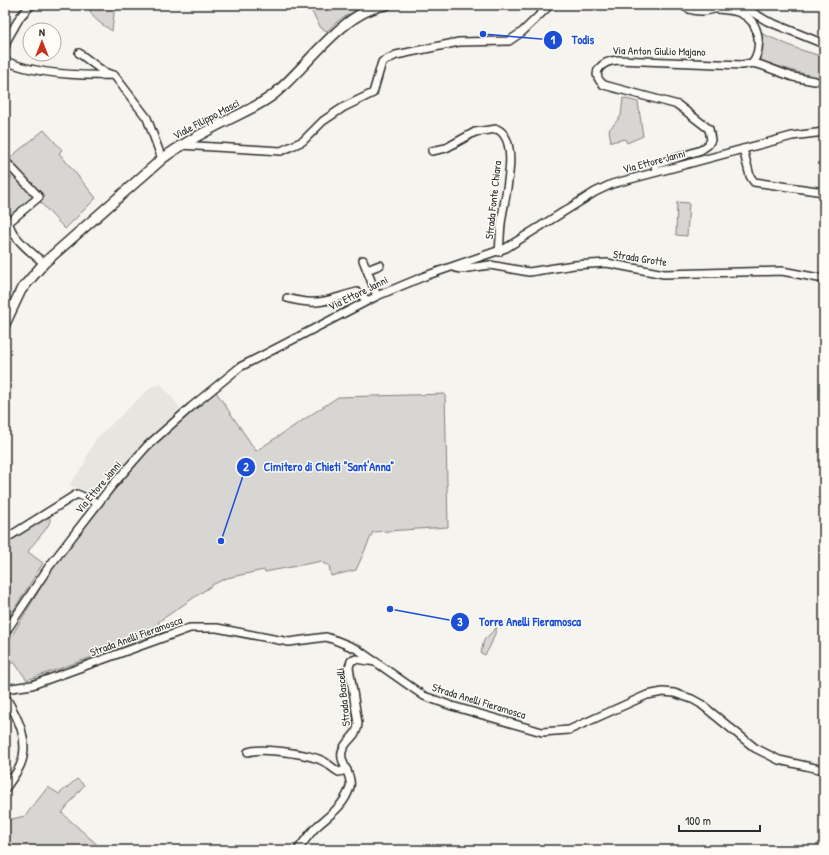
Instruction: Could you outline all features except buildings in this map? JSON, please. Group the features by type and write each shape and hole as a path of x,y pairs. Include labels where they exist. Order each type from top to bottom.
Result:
{"main road":[{"name":"Viale Filippo Masci","path":"5,324 21,290 44,263 162,159 180,145 272,96 292,79 332,35 353,19 377,6 386,5"}],"street":[{"path":"5,48 7,40 20,17 31,5"},
{"path":"180,145 281,152 303,141 323,121 344,107 373,93 382,62 396,56 460,42 509,41 522,32 550,5"},
{"path":"682,5 702,12 731,5"},
{"path":"740,5 767,21 824,44"},
{"path":"718,9 743,14 751,21 756,30 759,49 752,63"},
{"path":"80,53 104,72 114,75 147,118 162,159"},
{"name":"Via Anton Giulio Majano","path":"656,172 655,165 705,148 711,140 709,129 678,105 604,85 598,77 600,66 606,62 618,60 742,65 752,63 793,76 815,81"},
{"path":"5,61 17,65 75,74 114,75"},
{"name":"Strada Fonte Chiara","path":"432,152 446,148 475,132 497,129 504,134 509,149 509,172 501,224 499,252"},
{"name":"Via Ettore Janni","path":"5,633 48,568 98,503 147,446 191,407 240,367 367,300 418,279 499,252 606,186 792,136 824,132"},
{"path":"743,149 750,176 754,182 824,192"},
{"path":"5,164 7,163 12,168 38,197 9,222 9,227 20,241 44,263"},
{"path":"363,260 377,296"},
{"name":"Strada Grotte","path":"454,267 460,269 490,265 529,272 574,265 607,263 664,274 782,271 824,279"},
{"path":"367,270 380,265"},
{"path":"287,298 306,304 316,303 357,292 367,300"},
{"path":"8,537 77,494 98,503"},
{"name":"Strada Anelli Fieramosca","path":"5,689 32,685 190,628 217,628 289,642 326,637 357,649 424,696 452,706 542,732 569,730 647,695 663,692 678,693 701,704 755,748 779,760 824,770"},
{"name":"Strada Bascelli","path":"298,850 314,829 330,817 346,796 350,784 347,770 342,758 343,749 358,731 358,723 349,667 350,661 356,659 376,662"},
{"path":"5,696 19,721 23,742 20,765 5,789"},
{"path":"248,752 258,750 306,756 323,761 339,772 347,770"}],"shaded area":[{"path":"89,5 115,5 112,31 100,23 91,14"},
{"path":"308,5 366,5 339,20 327,31 321,28"},
{"path":"758,32 798,49 824,57 824,76 813,77 761,61"},
{"path":"623,98 638,102 643,136 627,143 625,139 611,142 609,130 621,116"},
{"path":"44,130 62,150 59,153 96,198 65,229 39,201 42,198 7,160"},
{"path":"15,174 36,196 18,210 5,224 5,183"},
{"path":"677,202 689,203 687,236 676,235"},
{"path":"161,384 180,408 95,494 69,485 84,465 88,453 97,438 151,387"},
{"path":"216,392 256,451 338,397 445,394 448,527 373,532 356,570 331,576 329,565 324,564 322,561 265,572 264,570 227,578 214,584 158,622 165,631 27,680 14,662 7,665 5,663 5,647 47,577 81,531 145,453 179,422"},
{"path":"48,516 50,521 48,525 28,552 43,563 5,624 5,545 14,537"},
{"path":"497,627 487,652 485,655 481,653 484,640"},
{"path":"77,779 84,785 62,813 103,850 40,850 38,847 35,850 5,850 5,823 12,819 25,816 48,787 59,794"}],"place":[{"name":"Todis","path":"483,34"},
{"name":"Cimitero di Chieti \"Sant'Anna\"","path":"221,541"},
{"name":"Torre Anelli Fieramosca","path":"390,609"}]}
